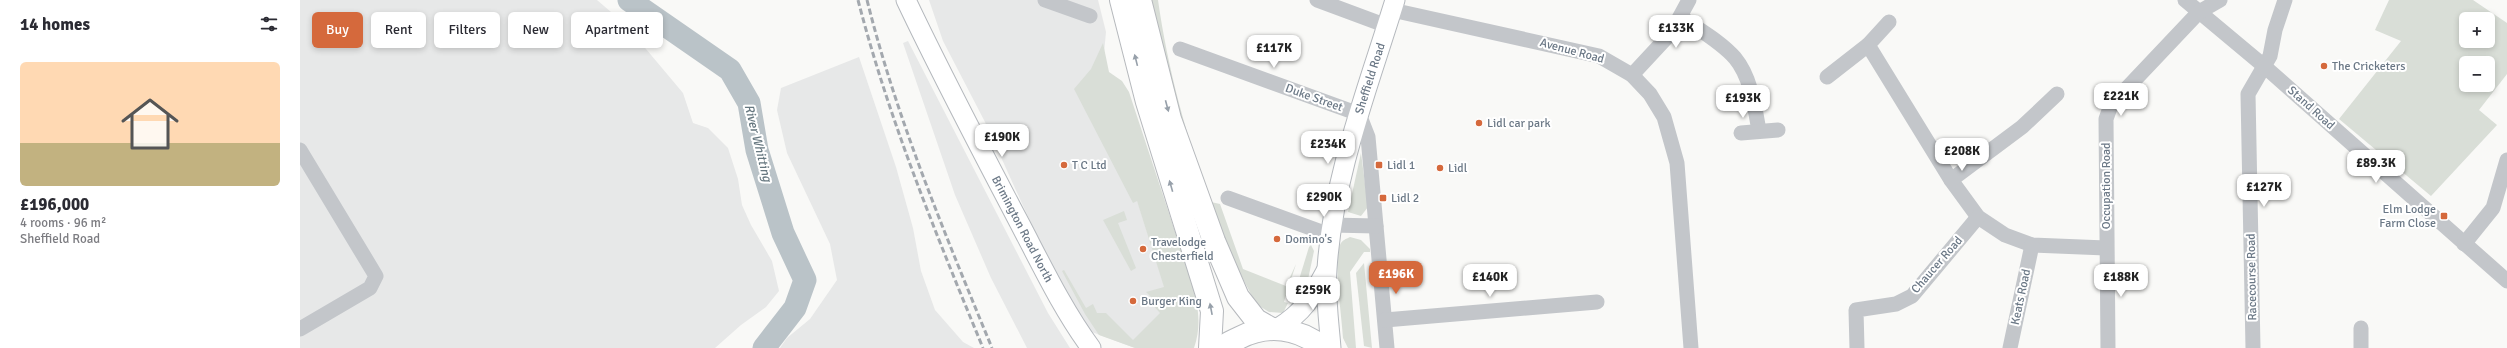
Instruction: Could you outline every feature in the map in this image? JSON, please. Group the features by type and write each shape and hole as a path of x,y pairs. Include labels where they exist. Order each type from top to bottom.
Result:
{"highway":[{"path":"1121,0 1149,110 1212,311 1210,348"},
{"path":"1140,0 1170,120 1214,241 1238,297 1256,320 1274,328 1314,340 1324,348"},
{"path":"1222,348 1247,334 1274,328"}],"main road":[{"name":"Brimington Road North","path":"906,0 958,108 1076,328 1091,348"},
{"name":"Sheffield Road","path":"1359,114 1391,12"},
{"path":"1331,348 1326,271 1330,230 1340,182 1359,114"},
{"path":"1274,328 1295,318 1308,304 1326,271"}],"street":[{"path":"1045,0 1090,16"},
{"name":"Avenue Road","path":"1316,0 1391,12 1599,56 1632,75 1650,94 1664,118 1677,163 1691,348"},
{"path":"1632,75 1662,45 1681,17 1689,0"},
{"name":"Stand Road","path":"2185,0 2264,66 2507,281"},
{"name":"Occupation Road","path":"2108,348 2106,119 2111,105 2199,12 2220,0"},
{"name":"Racecourse Road","path":"2253,348 2248,94 2270,56 2274,30 2285,0"},
{"path":"1681,17 1720,44 1736,59 1749,89 1759,132"},
{"path":"1827,76 1868,45 1889,22"},
{"path":"1868,45 1951,180 1978,217 2005,235 2032,245 2106,248"},
{"name":"Duke Street","path":"1180,49 1359,114"},
{"path":"1951,180 2022,127 2057,94"},
{"name":"Sheffield Road","path":"1359,114 1368,137 1387,348"},
{"path":"1741,133 1778,130"},
{"path":"300,150 376,276 370,288 300,329"},
{"path":"2464,244 2493,208 2500,177 2507,160"},
{"path":"1228,198 1330,230 1376,226"},
{"name":"Chaucer Road","path":"1857,348 1856,310 1896,304 1912,296 1978,217"},
{"name":"Keats Road","path":"2010,348 2032,245"},
{"path":"1385,320 1597,302"},
{"path":"2360,328 2361,348"}],"shaded area":[{"path":"300,0 597,0 611,12 571,12 571,48 645,48 683,93 693,123 708,128 728,148 738,179 742,205 751,225 772,261 779,291 766,307 741,325 715,348 300,348"},
{"path":"929,0 1098,0 1106,32 1102,75 1137,200 1166,291 1174,306 1135,348 1089,331 1073,306 1044,252 985,122 943,41"},
{"path":"1147,0 1158,0 1172,76 1194,154 1211,202 1220,204 1243,269 1286,286 1296,264 1284,302 1288,303 1283,313 1269,312 1256,304 1206,208"},
{"path":"2389,0 2473,0 2491,12 2459,12 2459,48 2495,48 2495,15 2507,23 2507,74 2495,89 2495,56 2459,56 2459,92 2493,92 2479,110 2497,125 2431,196 2339,119 2401,41 2375,30"},
{"path":"908,41 1048,313 1070,348 1027,348 991,278 955,195 903,43"},
{"path":"1103,43 1109,72 1122,81 1129,92 1192,283 1198,316 1198,331 1194,348 1135,348 1099,335 1085,314 1062,271 1064,270 1086,308 1093,304 1097,313 1106,313 1133,340 1160,313 1151,303 1154,300 1146,292 1164,287 1137,201 1133,203 1074,89 1091,69"},
{"path":"859,57 896,167 913,228 921,271 935,310 963,342 974,348 780,348 787,338 810,319 837,280 830,244 787,153 777,110 781,88"},
{"path":"1361,153 1368,207 1361,216 1348,212"},
{"path":"1124,211 1127,220 1118,223 1136,268 1131,271 1103,220"},
{"path":"1350,237 1361,240 1370,249 1370,252 1364,252 1350,272 1356,348 1348,348 1343,338 1337,263 1340,245 1343,241"},
{"path":"1311,245 1314,251 1306,289 1290,309 1309,247"},
{"path":"1364,263 1372,348 1364,346 1356,273"}],"waterway":[{"name":"River Whitting","path":"629,0 730,70 749,103 757,150 783,233 805,280 795,308 764,348"}],"railway":[{"path":"858,0 870,45 914,176 983,348"},
{"path":"867,0 879,45 907,133 992,348"}],"place":[{"name":"The Cricketers","path":"2324,66"},
{"name":"Lidl car park","path":"1479,123"},
{"name":"T C Ltd","path":"1064,165"},
{"name":"Lidl 1","path":"1379,165"},
{"name":"Lidl","path":"1440,168"},
{"name":"Lidl 2","path":"1383,198"},
{"name":"Elm Lodge Farm Close","path":"2444,216"},
{"name":"Domino's","path":"1277,239"},
{"name":"Travelodge Chesterfield","path":"1143,249"},
{"name":"Burger King","path":"1133,301"}]}
